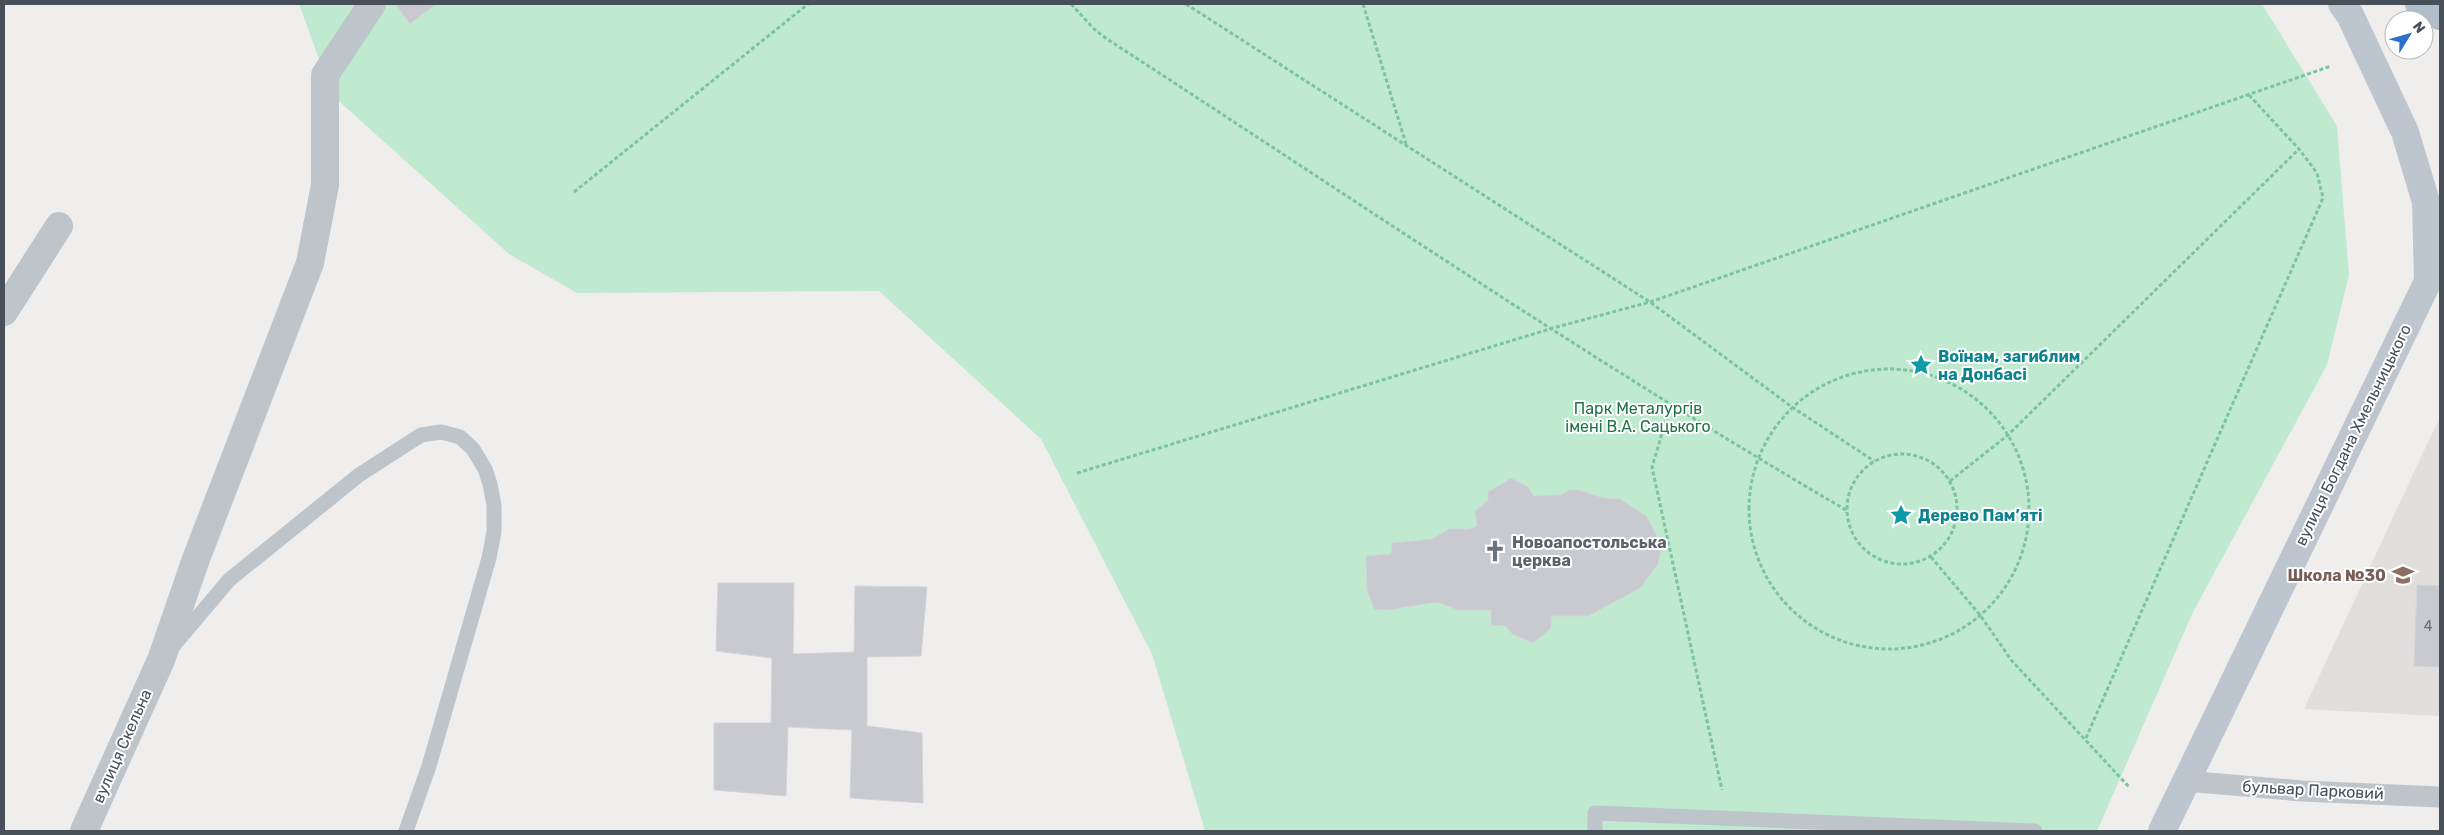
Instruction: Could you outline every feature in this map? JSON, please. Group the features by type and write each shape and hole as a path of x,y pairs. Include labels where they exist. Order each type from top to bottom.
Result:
{"main road":[{"name":"вулиця Богдана Хмельницького","path":"2162,831 2434,274 2426,202 2405,132 2350,15 2342,4"},
{"path":"2419,4 2440,16"}],"street":[{"name":"вулиця Скельна","path":"84,831 161,660 196,559 310,263 325,185 325,76 372,4"},
{"path":"4,312 60,226"},
{"name":"бульвар Парковий","path":"2185,781 2302,791 2440,797"}],"lane":[{"path":"161,660 229,580 376,462 421,435 441,432 460,437 473,448 490,484 494,505 494,532 489,558 429,766 406,831"},
{"path":"1595,831 1594,813 2035,831"}],"path":[{"path":"574,192 808,4"},
{"path":"1071,4 1094,29 1107,39 1553,328 1756,457 1846,510"},
{"path":"1186,4 1650,302 1792,407 1874,461"},
{"path":"1363,4 1406,144"},
{"path":"1077,473 1553,328 1650,302 2331,66"},
{"path":"2086,738 2322,198 2317,173 2299,149 2249,94"},
{"path":"1950,481 2008,435 2299,149"},
{"path":"1892,369 1920,372 1946,381 1970,394 1991,413 2008,435 2020,460 2028,486 2030,513 2026,541 2018,567 2004,591 1964,629 1939,641 1913,648 1885,650 1858,647 1832,638 1808,624 1787,606 1770,584 1758,560 1750,533 1748,505 1756,457 1774,428 1792,407 1814,390 1838,378 1874,370 1892,369"},
{"path":"1671,403 1652,467 1728,818"},
{"path":"1902,453 1930,460 1950,481 1958,508 1951,536 1931,557 1903,565 1875,558 1854,537 1846,510 1854,482 1874,461 1902,453"},
{"path":"1931,557 1980,615 2012,660 2086,738 2130,788"}],"shaded area":[{"name":"Школа №30","path":"2440,418 2440,716 2304,709 2429,440"}],"green space":[{"name":"Парк Металургів імені В.А. Сацького","path":"299,4 2262,4 2337,126 2349,275 2327,365 2193,612 2097,831 1205,831 1152,654 1041,439 879,291 577,293 509,254 332,95"}],"building":[{"path":"395,4 436,4 410,24"},
{"path":"1511,478 1527,486 1534,496 1561,495 1569,490 1577,490 1604,498 1620,499 1646,516 1662,546 1658,564 1640,588 1588,616 1552,616 1551,628 1533,643 1512,634 1506,626 1491,625 1491,610 1458,610 1440,603 1388,610 1374,609 1367,590 1366,556 1391,554 1392,543 1432,539 1449,529 1469,529 1477,526 1475,511 1488,500 1488,492"},
{"path":"718,583 794,583 793,654 854,652 855,586 927,587 921,656 867,657 867,726 922,733 923,803 850,798 852,730 788,727 786,796 714,790 714,723 771,723 772,658 716,651"},
{"path":"2417,585 2440,586 2440,667 2414,666"}],"place":[{"name":"Воїнам, загиблим на Донбасі","path":"1921,365"},
{"name":"Дерево Пам’яті","path":"1901,515"},
{"name":"Новоапостольська церква","path":"1495,551"},
{"name":"Школа №30","path":"2403,575"}]}
